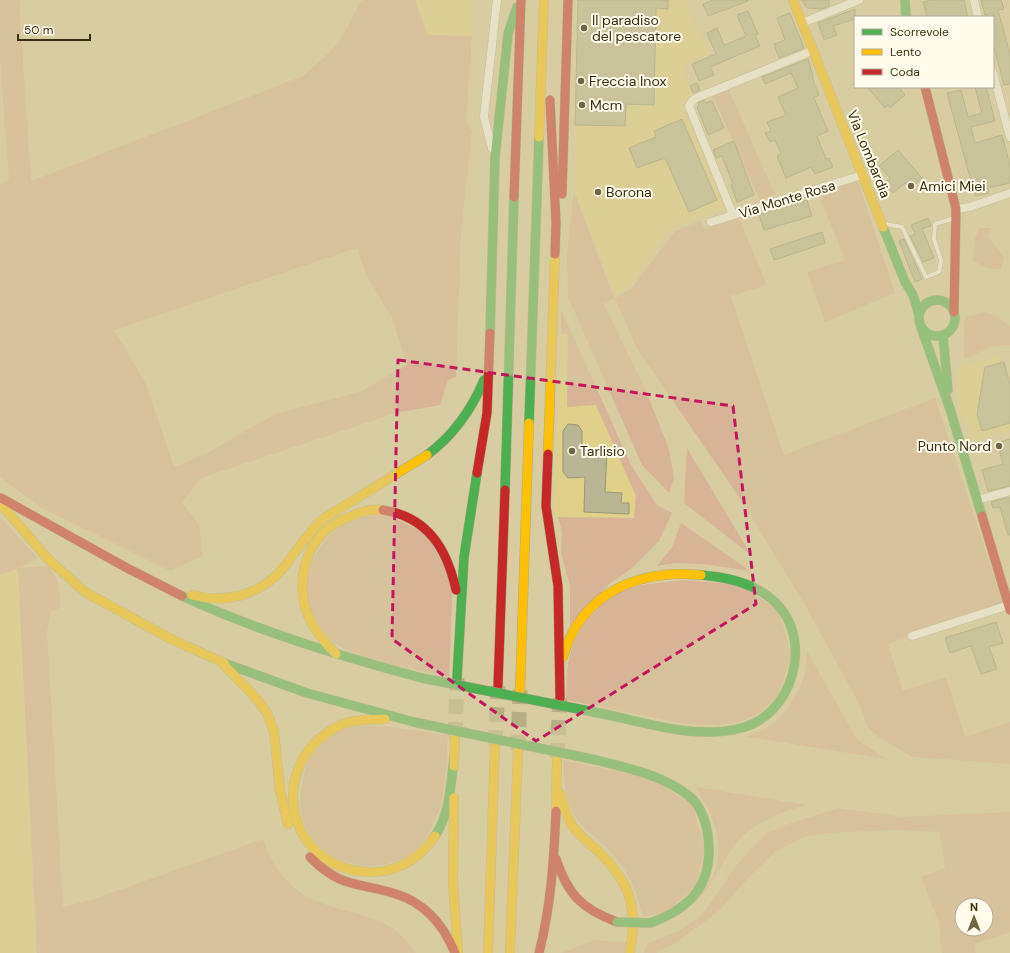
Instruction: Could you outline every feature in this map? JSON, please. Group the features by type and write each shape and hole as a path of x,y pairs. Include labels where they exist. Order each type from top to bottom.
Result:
{"main road":[{"path":"457,678 458,637 464,557 487,413 495,158 508,34 520,0"},
{"path":"498,686 520,0"},
{"path":"520,690 544,0"},
{"path":"556,222 562,199 568,0"},
{"name":"Via Lombardia","path":"793,0 905,282 913,295 921,327 950,409 977,500 1008,592 1009,607"},
{"path":"895,0 906,15"},
{"path":"905,0 906,15"},
{"path":"544,20 556,222 546,506 558,586 561,670 560,698"},
{"path":"921,327 931,335 943,335 948,332 953,325 957,213 925,88"},
{"path":"919,315 924,305 948,294 954,284"},
{"path":"913,295 933,301 945,302 954,312"},
{"name":"Via Lombardia","path":"943,335 950,409"},
{"path":"153,582 200,598 222,599 244,595 261,587 276,575 318,523 333,512 420,461 457,430 480,393 488,364"},
{"path":"0,498 153,582 219,612 291,641 338,656 422,678 693,732 729,732 750,726 766,717 780,701 790,684 794,667 795,648 792,631 786,616 766,595 744,582 719,576 681,574 652,577 625,584 602,596 584,615 572,635 565,650 561,670"},
{"path":"0,503 44,553 78,586 94,598 160,635 223,664 303,692 399,719 596,760 653,774 690,797 701,812 707,827 710,844 710,862 704,880 694,896 683,908 667,918 650,923 616,922 596,915 581,905 569,891 560,874 554,852"},
{"path":"338,656 322,640 312,626 304,606 302,586 304,563 313,542 328,527 344,517 362,511 382,510 401,514 419,522 433,534 445,551 452,570 456,588 458,637"},
{"path":"223,664 256,698 267,713 274,731 280,790 288,826 301,847 326,873 347,883 397,894 417,903 434,918 452,943 455,953"},
{"path":"399,719 356,721 335,727 319,739 305,754 296,774 293,794 296,818 303,836 316,853 334,864 354,872 379,873 401,867 419,856 434,838 442,822 449,794 454,757"},
{"path":"454,737 452,883 458,953"},
{"path":"488,953 495,746"},
{"path":"510,953 518,750"},
{"path":"539,953 548,922 554,852 557,758"},
{"path":"556,784 572,826 621,875 628,890 633,907 635,931 630,953"}],"street":[{"path":"495,158 484,117 497,0"},
{"path":"802,23 860,0"},
{"path":"974,0 978,16"},
{"path":"734,215 689,106 696,98 812,51"},
{"path":"994,77 1010,137"},
{"name":"Via Monte Rosa","path":"711,222 862,175"},
{"path":"957,213 1010,193"},
{"path":"977,500 1010,491"},
{"path":"912,636 1009,607"}],"lane":[{"path":"882,224 902,226 926,277 939,272 941,260 934,240 935,224 957,213"}],"highlighted area":[{"path":"398,360 733,406 756,604 536,741 392,639"}],"shaded area":[{"path":"0,0 19,0 31,181 303,76 330,52 341,39 361,1 364,0 415,0 428,35 472,36 466,121 472,131 461,234 456,377 448,380 440,405 395,413 201,478 182,502 199,525 203,556 171,571 40,507 0,477 0,185 9,180 0,60","holes":["357,248 366,275 392,318 407,365 360,392 275,414 207,453 174,467 146,384 114,330"]},
{"path":"415,0 473,0 472,36 428,35"},
{"path":"576,0 685,0 710,54 683,66 692,94 685,112 725,209 671,228 630,287 615,294 574,191"},
{"path":"729,90 775,195 760,200 713,96"},
{"path":"858,181 895,293 825,322 807,272 845,260 818,193"},
{"path":"574,191 614,298 604,304 646,391 669,449 674,479 669,493 642,465 568,297 567,255"},
{"path":"739,218 767,285 731,296 784,455 935,398 1003,603 888,644 903,691 946,677 965,737 1010,722 1010,764 912,757 880,738 868,728 860,706 807,608 739,497 636,347 615,298 631,289 675,231 700,221 704,229"},
{"path":"980,228 992,228 988,237 1004,257 1001,269 990,269 973,261 975,237"},
{"path":"561,309 631,465 657,505 672,513 659,541 632,568 608,585 570,627 570,586 561,553 562,532 558,517 634,518 636,496 596,405 567,407 568,335 561,333"},
{"path":"987,312 1010,326 1010,345 992,346 965,359 963,346 965,317"},
{"path":"561,333 568,335 567,407 596,405 636,496 634,518 554,517"},
{"path":"1001,355 1010,385 1010,431 969,442 969,427 957,412 957,367"},
{"path":"687,448 751,555 684,503"},
{"path":"388,515 427,534 451,580 452,601 449,677 389,664 357,654 344,648 329,638 309,607 306,594 310,567 323,543 343,524 355,518"},
{"path":"0,517 38,558 20,568 49,566 58,582 61,607 51,612 47,631 63,907 91,900 263,839 271,859 277,868 290,884 298,890 317,901 383,923 395,930 406,940 416,953 37,953 18,569 0,574"},
{"path":"681,523 750,571 703,564 675,563 657,566 672,547"},
{"path":"18,569 36,953 0,953 0,574"},
{"path":"681,580 743,585 779,612 792,655 777,697 761,712 740,722 718,725 687,724 566,700 567,671 570,654 578,634 591,615 608,600 627,589 647,584"},
{"path":"807,651 856,738 885,759 744,736 765,729 774,723 789,706 795,697 804,676"},
{"path":"384,726 448,735 445,783 442,801 435,822 427,836 412,853 394,862 381,865 368,866 354,864 341,860 319,846 306,828 301,813 300,799 306,765 313,754 333,734 339,731 351,727"},
{"path":"563,760 651,778 692,805 705,848 696,885 669,910 643,918 634,888 620,863 605,846 578,822 575,817 569,805 566,792"},
{"path":"695,787 807,805 776,815 766,820 757,825 740,839 733,847 711,883 695,903 715,871 718,860 718,838 707,806"},
{"path":"839,808 903,817 1010,812 1010,932 975,944 976,953 942,953 939,923 921,877 945,868 940,832 893,830 829,833 803,837 776,851 747,879 720,910 673,945 656,953 643,953 648,943 679,931 702,915 738,863 765,834 791,823"},
{"path":"594,940 628,943 626,953 561,953"}],"building":[{"path":"578,0 668,0 668,9 656,8 654,105 626,104 625,126 575,125"},
{"path":"713,0 748,1 708,16 703,4"},
{"path":"802,0 829,0 829,6 822,9 807,8"},
{"path":"930,0 964,0 968,16 927,16 923,2"},
{"path":"981,0 1001,0 1004,9 998,10 1010,54 1010,84 1004,85 994,48 993,13 985,15"},
{"path":"855,9 854,19 833,26 837,35 824,40 818,23"},
{"path":"748,11 758,34 755,35 760,46 710,67 714,75 699,81 692,64 716,54 707,33 717,28 724,45 746,36 737,15"},
{"path":"790,13 804,48 779,58 774,44 785,40 777,18"},
{"path":"808,59 812,77 819,95 814,98 828,131 817,136 826,159 829,158 833,167 815,174 811,167 786,178 777,156 781,154 775,140 770,142 765,133 771,131 767,122 786,115 778,97 798,88 791,73 765,84 762,77"},
{"path":"697,83 700,90 693,93 690,86"},
{"path":"868,88 900,88 905,95 890,108 888,105 885,108"},
{"path":"975,88 986,88 995,121 971,127 975,143 1002,135 1010,165 1010,183 988,188 989,193 975,196 947,93 961,90 968,117 982,113"},
{"path":"704,100 706,103 712,101 724,128 708,135 697,107 699,106 698,103"},
{"path":"682,119 717,200 689,212 665,158 637,168 629,148 656,137 654,131"},
{"path":"734,141 754,195 737,202 731,185 733,184 722,156 716,158 713,150"},
{"path":"898,150 922,178 910,189 905,183 893,193 884,183 890,178 879,166"},
{"path":"807,200 812,216 764,230 759,215"},
{"path":"928,218 931,226 922,229 934,258 923,262 910,236 915,234 911,225"},
{"path":"822,232 825,243 774,260 770,249"},
{"path":"904,239 922,279 915,282 899,241"},
{"path":"1004,362 1010,385 1010,423 982,431 977,414 985,367"},
{"path":"568,424 578,425 582,431 582,449 607,450 605,492 622,493 621,503 629,503 629,514 584,512 585,477 568,478 563,472 563,431"},
{"path":"1010,439 1010,486 988,491 982,470 1003,464 997,443"},
{"path":"1010,497 1010,535 1008,535 1000,507 993,508 991,502"},
{"path":"996,622 1003,643 989,647 997,669 981,674 971,646 950,653 945,638"}],"tunnel":[{"path":"455,737 457,678"},
{"path":"495,745 498,686"},
{"path":"518,750 520,690"},
{"path":"557,758 560,698"}],"traffic: fast":[{"path":"905,0 906,16"},
{"path":"490,333 495,158 508,34 517,7"},
{"path":"529,423 539,137"},
{"path":"505,490 514,197"},
{"path":"883,227 905,282 913,295 919,315"},
{"path":"937,300 950,305 955,318 950,331 937,336 924,331 919,318 924,305 937,300"},
{"path":"921,327 950,409 982,516"},
{"path":"943,335 948,390"},
{"path":"427,455 437,447 461,422 484,380"},
{"path":"457,678 464,557 477,473"},
{"path":"604,714 672,729 707,732 724,731 741,728 759,720 774,708 785,693 792,675 795,656 794,637 788,619 776,603 760,590 731,579 701,575"},
{"path":"182,596 241,621 300,642 422,678"},
{"path":"224,663 307,693 414,722"},
{"path":"422,678 604,714"},
{"path":"414,722 596,760"},
{"path":"435,836 447,808 451,788 454,757"},
{"path":"596,760 657,777 679,789 697,804 706,825 709,853 707,867 697,892 678,910 650,923"},
{"path":"617,922 650,923"}],"traffic: slow":[{"path":"539,137 544,0"},
{"path":"793,0 883,227"},
{"path":"548,454 555,254"},
{"path":"520,690 529,423"},
{"path":"192,595 205,598 218,598 242,595 254,591 275,577 307,536 323,519 427,455"},
{"path":"0,503 47,558 85,592 169,638 224,663"},
{"path":"336,654 325,642 310,620 305,606 303,577 306,563 311,550 319,538 329,528 342,520 357,514 373,510 383,510"},
{"path":"563,657 572,635 583,616 598,601 615,590 634,581 655,576 678,574 701,575"},
{"path":"225,666 256,698 267,713 274,731 280,790 288,824"},
{"path":"385,719 359,720 346,723 335,728 313,745 299,767 293,791 295,815 305,838 322,856 345,868 375,872 393,869 409,862 423,850 435,836"},
{"path":"454,766 455,737"},
{"path":"488,953 495,745"},
{"path":"510,953 518,750"},
{"path":"556,811 557,758"},
{"path":"560,794 570,822 581,836 609,863 625,885 632,909 633,923 630,953"},
{"path":"454,798 453,883 458,952"}],"traffic: jam":[{"path":"514,197 521,0"},
{"path":"562,194 568,0"},
{"path":"925,88 956,209 954,312"},
{"path":"550,100 556,222 555,254"},
{"path":"477,473 487,413 490,333"},
{"path":"548,454 546,506 558,586 560,698"},
{"path":"498,686 505,490"},
{"path":"1,498 127,568 182,596"},
{"path":"383,510 399,514 412,520 424,528 433,537 447,561 456,590"},
{"path":"982,516 1010,610"},
{"path":"539,953 551,882 556,811"},
{"path":"310,857 331,875 341,880 383,890 416,903 439,925 455,953"},
{"path":"556,859 566,882 578,899 594,912 617,922"}],"place":[{"name":"Il paradiso del pescatore","path":"584,28"},
{"name":"Freccia Inox","path":"581,81"},
{"name":"Mcm","path":"582,105"},
{"name":"Amici Miei","path":"911,186"},
{"name":"Borona","path":"598,192"},
{"name":"Punto Nord","path":"999,446"},
{"name":"Tarlisio","path":"572,451"}]}
